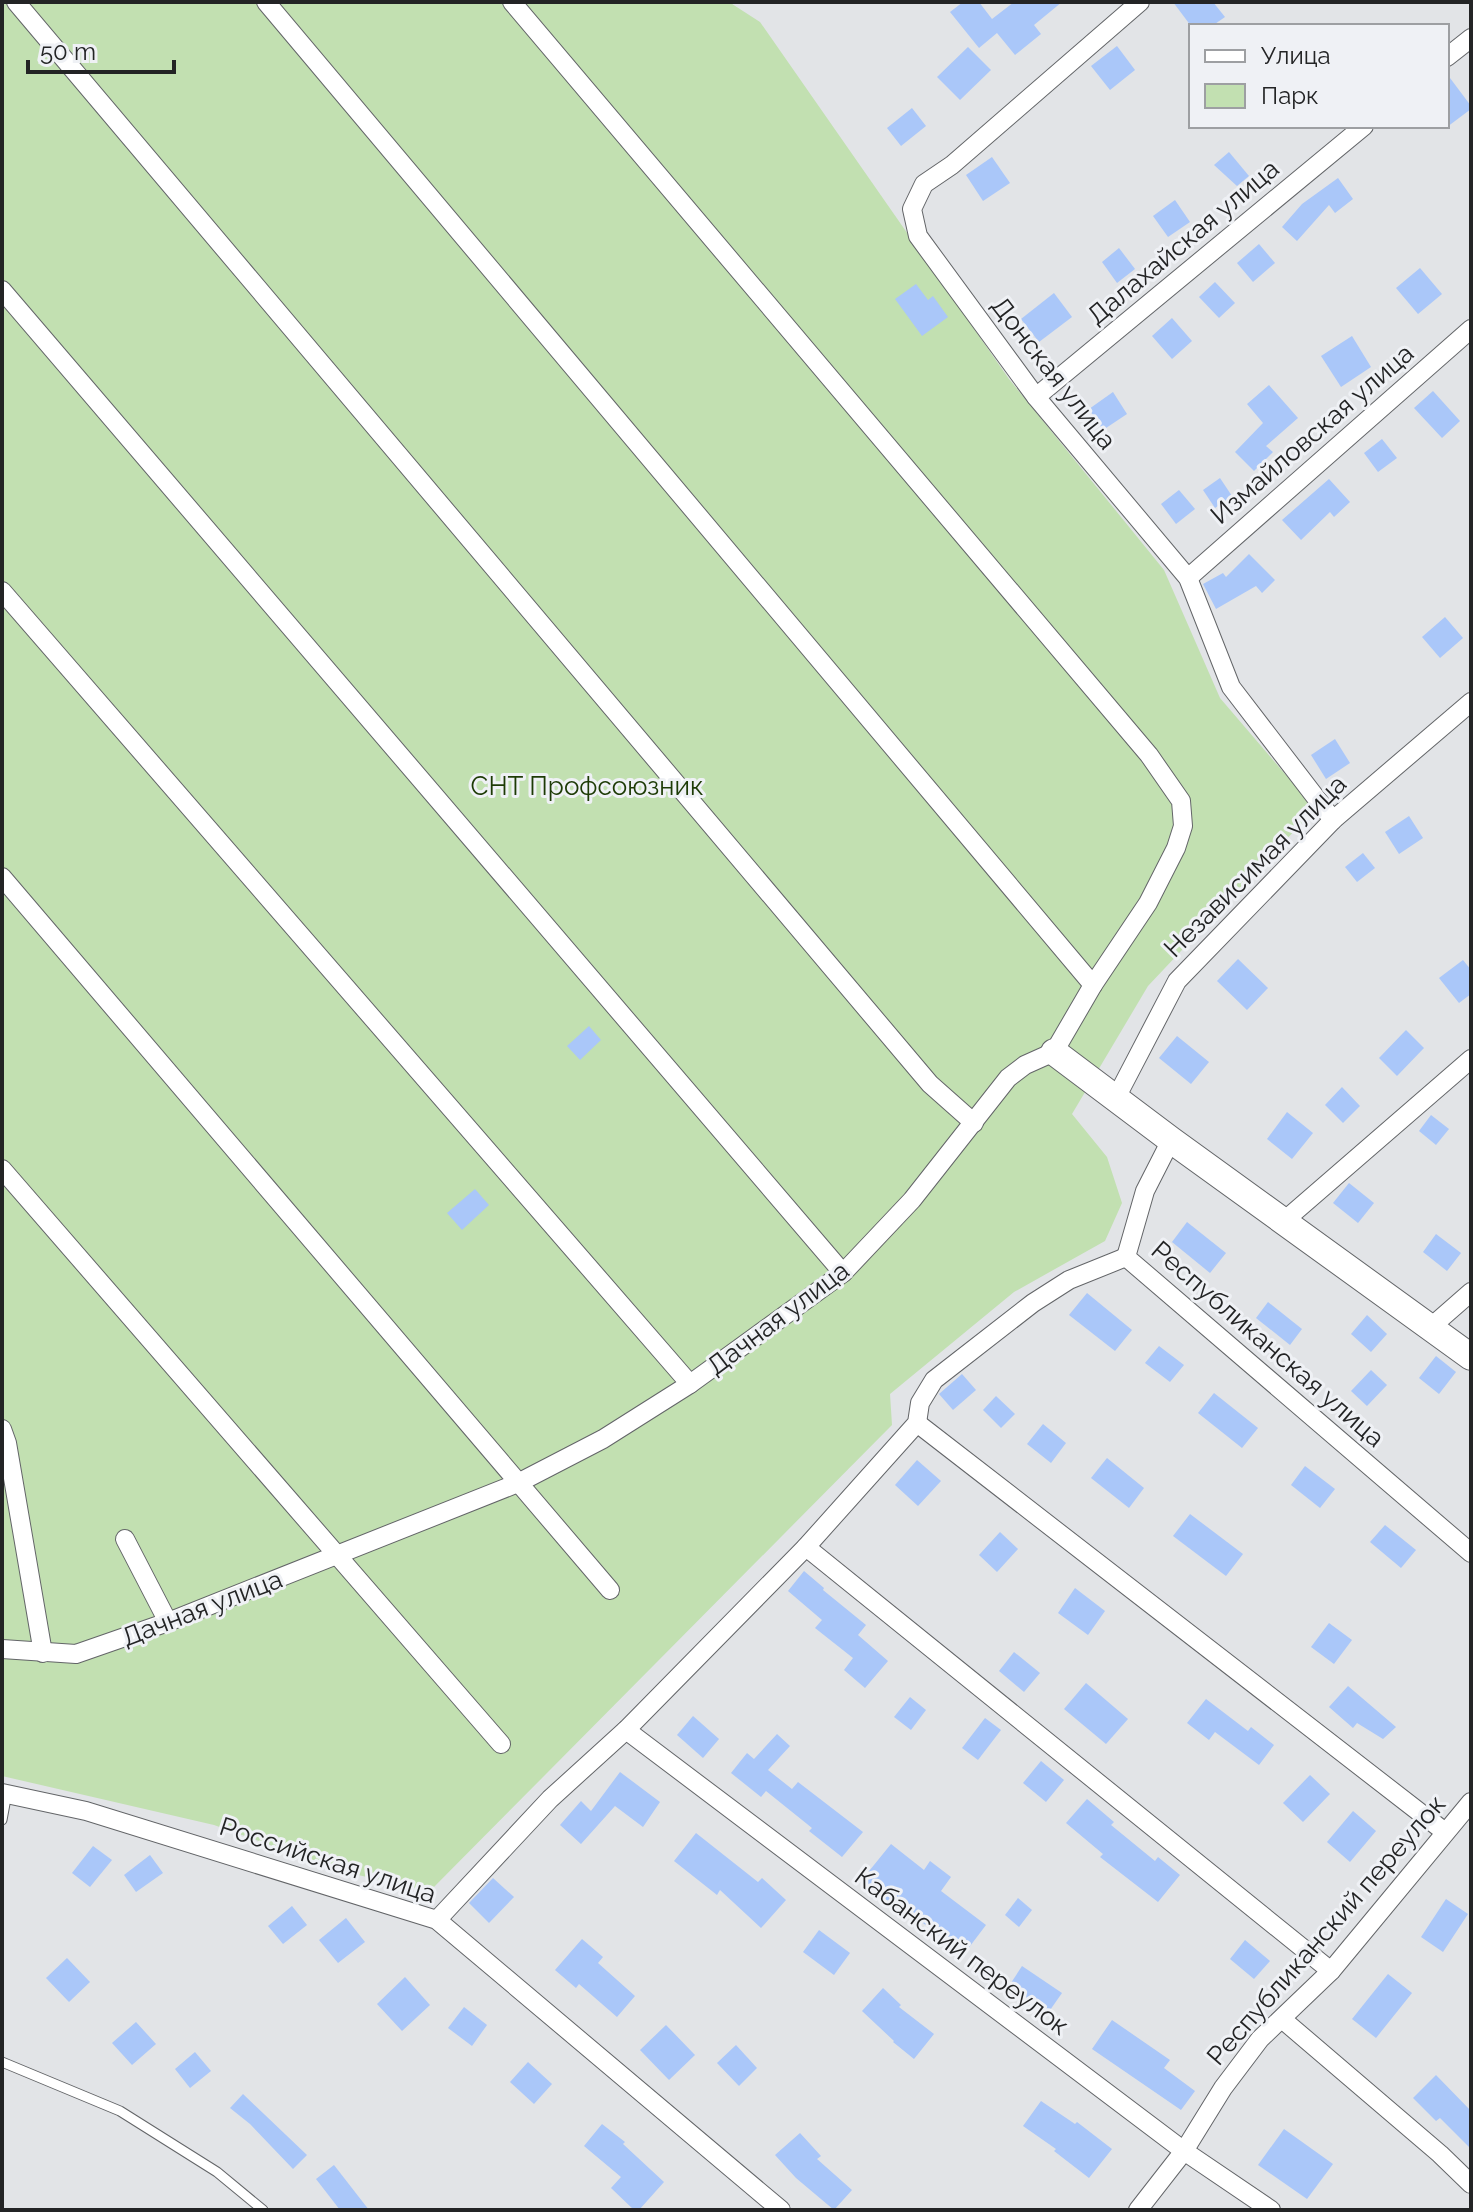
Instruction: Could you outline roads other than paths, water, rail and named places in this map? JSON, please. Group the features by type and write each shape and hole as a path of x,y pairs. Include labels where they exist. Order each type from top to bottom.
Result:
{"street":[{"path":"16,2 930,1084 974,1123"},
{"path":"266,2 1093,985"},
{"path":"538,2 518,9 1149,755 1181,801 1183,826 1176,848 1148,903 1093,985 1054,1052 1471,1357"},
{"name":"Донская улица","path":"1140,2 952,165 924,184 912,209 918,236 1036,397 1188,578 1231,687 1333,820"},
{"path":"1449,55 1471,38"},
{"name":"Далахайская улица","path":"1036,397 1362,128"},
{"path":"2,290 843,1273"},
{"name":"Измайловская улица","path":"1188,578 1471,329"},
{"path":"2,591 690,1384"},
{"name":"Независимая улица","path":"1116,1098 1177,981 1333,820 1471,702"},
{"path":"2,877 610,1590"},
{"name":"Дачная улица","path":"2,1649 76,1654 168,1622 518,1483 603,1439 690,1384 843,1273 912,1200 1008,1078 1025,1065 1054,1052"},
{"path":"1284,1221 1471,1059"},
{"name":"Республиканская улица","path":"1171,1140 1145,1191 1126,1257 1471,1553"},
{"path":"2,1169 501,1744"},
{"path":"437,1920 550,1799 626,1730 806,1547 917,1423 920,1403 934,1380 1033,1303 1069,1280 1126,1257"},
{"path":"1431,1327 1471,1292"},
{"path":"917,1423 1445,1832"},
{"path":"2,1429 43,1653"},
{"path":"125,1539 168,1622"},
{"path":"806,1547 1331,1971"},
{"name":"Кабанский переулок","path":"626,1730 1184,2151 1271,2210"},
{"name":"Российская улица","path":"5,1793 86,1811 437,1920 781,2210"},
{"name":"Республиканский переулок","path":"1138,2210 1184,2151 1223,2088 1260,2039 1331,1971 1471,1802"},
{"path":"1282,2019 1471,2184"}],"lane":[{"path":"2,1820 5,1793"},
{"path":"2,2062 120,2111 217,2172 263,2210"}],"park label":[{"name":"СНТ Профсоюзник","path":"587,786"}]}
